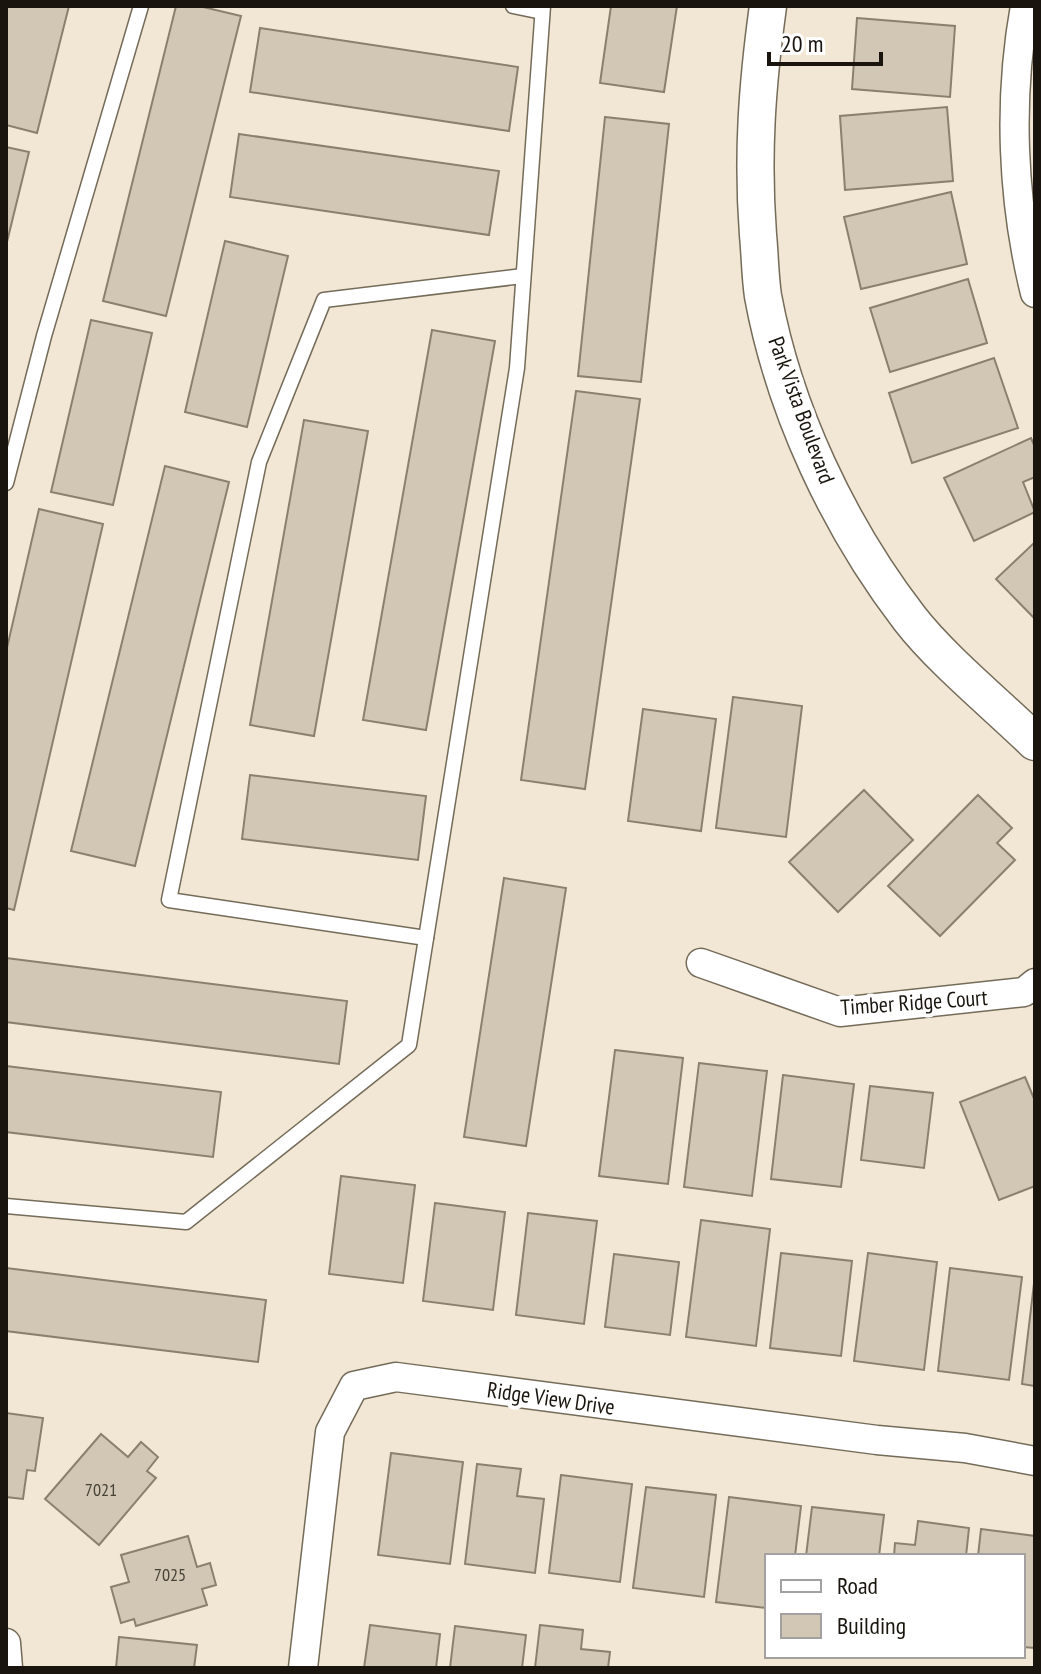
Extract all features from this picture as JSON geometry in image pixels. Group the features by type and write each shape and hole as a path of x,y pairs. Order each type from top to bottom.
{"street":[{"name":"Park Vista Boulevard","path":"768,6 755,101 753,167 763,295 787,384 824,478 865,555 911,621 1035,742"},
{"path":"1025,6 1017,49 1015,167 1026,257 1035,293"},
{"name":"Timber Ridge Court","path":"701,963 840,1012 1024,992 1035,983"},
{"name":"Ridge View Drive","path":"303,1668 330,1432 354,1386 396,1377 877,1440 965,1448 1035,1461"},
{"path":"6,1643 8,1668"}],"lane":[{"path":"6,483 44,336 141,6"},
{"path":"6,1206 186,1222 409,1045 517,368 542,9 513,6"},
{"path":"426,938 169,900 259,462 324,300 523,276"}],"building":[{"path":"6,6 69,6 37,133 6,125"},
{"path":"176,6 199,6 241,16 166,316 103,301"},
{"path":"611,6 677,6 664,92 600,83"},
{"path":"857,18 955,26 950,97 852,89"},
{"path":"260,28 518,67 509,131 250,92"},
{"path":"947,107 953,181 845,190 840,116"},
{"path":"605,117 669,124 641,382 578,376"},
{"path":"239,134 499,171 489,235 230,197"},
{"path":"6,147 29,152 6,246"},
{"path":"951,192 967,264 861,289 844,217"},
{"path":"225,241 288,256 247,427 185,412"},
{"path":"968,279 987,343 890,372 870,308"},
{"path":"91,320 152,333 113,505 51,492"},
{"path":"432,330 495,341 426,730 363,720"},
{"path":"994,358 1018,428 912,463 889,393"},
{"path":"576,391 640,399 585,789 521,780"},
{"path":"304,420 368,431 314,736 250,725"},
{"path":"1031,438 1035,447 1035,477 1023,482 1035,512 974,541 944,478"},
{"path":"165,466 229,482 135,866 71,851"},
{"path":"39,509 103,524 14,910 6,908 6,652"},
{"path":"1035,542 1035,619 996,579"},
{"path":"733,697 802,706 786,837 716,828"},
{"path":"643,709 716,719 701,831 628,821"},
{"path":"250,775 426,796 418,860 242,839"},
{"path":"864,790 913,840 838,912 789,862"},
{"path":"978,795 1012,828 997,843 1015,860 940,936 888,886"},
{"path":"504,878 566,888 526,1146 464,1137"},
{"path":"6,958 347,1001 339,1064 6,1022"},
{"path":"615,1050 683,1058 668,1184 599,1176"},
{"path":"699,1063 767,1071 752,1196 684,1187"},
{"path":"6,1066 221,1092 213,1157 6,1132"},
{"path":"783,1075 854,1084 841,1187 771,1179"},
{"path":"1025,1077 1035,1101 1035,1186 999,1200 960,1102"},
{"path":"870,1086 933,1093 924,1168 861,1160"},
{"path":"341,1176 415,1185 403,1283 329,1274"},
{"path":"435,1203 505,1212 493,1310 423,1301"},
{"path":"528,1213 597,1221 584,1324 516,1315"},
{"path":"701,1220 770,1229 756,1346 686,1337"},
{"path":"781,1253 852,1261 841,1356 770,1348"},
{"path":"868,1253 937,1262 924,1370 854,1361"},
{"path":"614,1254 679,1262 670,1335 605,1327"},
{"path":"6,1268 266,1300 258,1362 6,1331"},
{"path":"950,1268 1022,1277 1009,1380 938,1371"},
{"path":"1035,1275 1035,1386 1022,1384"},
{"path":"6,1413 43,1418 35,1471 27,1470 23,1499 6,1497"},
{"path":"101,1434 128,1457 141,1442 158,1457 147,1471 156,1478 99,1545 45,1499"},
{"path":"391,1453 463,1462 450,1564 378,1555"},
{"path":"477,1464 521,1469 517,1496 544,1499 535,1573 465,1564"},
{"path":"561,1475 632,1484 620,1582 549,1573"},
{"path":"646,1487 716,1495 704,1597 633,1588"},
{"path":"729,1497 801,1506 795,1554 765,1554 765,1608 716,1602"},
{"path":"812,1507 884,1515 879,1554 806,1554"},
{"path":"918,1521 969,1528 966,1554 894,1554 895,1543 915,1545"},
{"path":"981,1529 1035,1536 1035,1648 1025,1647 1025,1554 978,1554"},
{"path":"188,1536 197,1567 210,1563 216,1585 202,1589 207,1605 136,1626 134,1619 121,1623 111,1587 129,1582 121,1555"},
{"path":"370,1625 440,1634 436,1668 364,1668"},
{"path":"540,1625 583,1630 581,1649 610,1652 608,1668 535,1668"},
{"path":"455,1626 526,1635 522,1668 450,1668"},
{"path":"119,1637 197,1645 194,1668 116,1668"}]}
